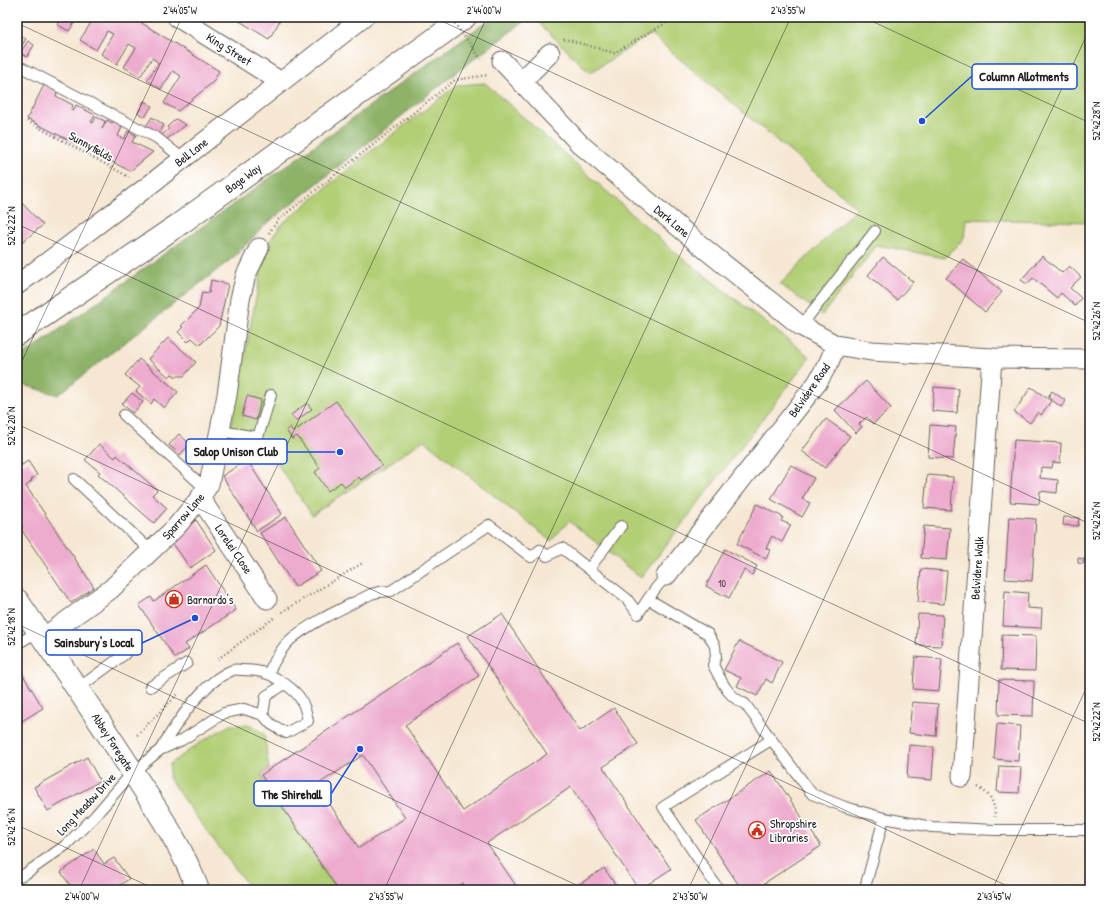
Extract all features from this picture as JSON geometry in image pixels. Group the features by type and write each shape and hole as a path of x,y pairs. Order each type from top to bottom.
{"main road":[{"name":"Bage Way","path":"17,334 181,223 464,17"},
{"name":"Abbey Foregate","path":"17,600 165,822 190,866 198,890"}],"street":[{"name":"King Street","path":"177,17 281,82"},
{"name":"Bell Lane","path":"17,285 147,187 364,17"},
{"path":"512,72 550,53"},
{"name":"Dark Lane","path":"512,72 580,144 704,249 801,326 836,345"},
{"name":"Sparrow Lane","path":"41,635 111,589 176,527 210,484 227,395 240,299 246,275 259,248"},
{"path":"836,345 871,351 992,358 1090,359"},
{"name":"Belvidere Road","path":"666,576 817,384 830,362 836,345"},
{"name":"Belvidere Walk","path":"962,777 992,358"},
{"name":"Lorelei Close","path":"203,494 268,599"}],"lane":[{"path":"17,65 157,138 183,159"},
{"path":"801,326 875,231"},
{"path":"220,431 258,437 271,395"},
{"path":"124,415 203,494"},
{"path":"74,479 151,551"},
{"path":"268,673 279,653 291,640 318,621 371,594 391,591 489,525 531,557 540,550 547,556 562,548 627,598 638,614 666,576"},
{"path":"589,569 621,526"},
{"path":"648,599 708,634 715,646 716,657 713,665 727,691 735,700 745,704 812,794 845,807 884,818 932,827 995,830 1090,830"},
{"path":"17,644 41,635"},
{"path":"77,689 125,654"},
{"path":"150,686 186,663"},
{"path":"234,670 256,670 268,673 285,684 301,698 306,712 308,721 286,733 271,724 263,715 244,709 224,713 182,740 160,750 177,721 198,698 214,681 234,670"},
{"path":"263,715 266,696 285,684"},
{"path":"719,890 663,807 772,740"},
{"name":"Long Meadow Drive","path":"17,878 66,845 94,817 132,773 160,750"},
{"path":"866,884 884,818"}],"path":[{"path":"450,17 481,59"},
{"path":"550,53 565,39 614,53 676,17"},
{"path":"259,248 278,220 455,80 512,72"},
{"name":"Sunnyfields","path":"27,121 147,187"},
{"path":"282,612 364,562"},
{"path":"218,660 275,617"},
{"path":"137,735 181,691"},
{"path":"962,777 987,792 995,809 995,830"}],"green space":[{"path":"493,17 530,17 449,78 264,226 235,256 58,395 17,383 17,360"},
{"path":"533,17 1090,17 1090,222 966,219 964,238 945,258 877,245 822,315 780,284 857,208 650,34 590,73"},
{"path":"485,83 677,254 810,357 641,578 569,521 551,541 424,440 312,515 272,456 226,452 266,246 282,224 361,159 457,85"},
{"path":"230,725 251,725 264,734 269,769 261,775 338,890 251,890 169,778 170,764 201,742"}],"building":[{"path":"62,17 78,17 69,31 58,25"},
{"path":"91,17 132,17 219,71 213,82 178,111 164,103 181,76 173,71 161,89 147,80 159,63 152,58 140,77 124,67 136,48 129,44 117,64 101,54 113,34 107,31 96,50 80,40 92,21 89,20"},
{"path":"233,17 282,17 269,39"},
{"path":"17,34 26,39 17,52"},
{"path":"28,41 34,45 27,57 20,53"},
{"path":"44,85 57,92 56,96 73,105 71,110 73,111 76,105 95,115 91,122 93,123 96,117 105,121 102,129 107,120 112,123 114,121 123,125 118,136 124,139 128,131 136,135 132,142 153,152 130,171 27,119"},
{"path":"144,101 152,106 145,117 138,113"},
{"path":"152,117 164,125 159,134 146,126"},
{"path":"176,119 186,125 167,139 161,136 169,129 167,127"},
{"path":"17,198 43,225 17,246"},
{"path":"1042,256 1062,273 1069,266 1081,277 1070,288 1081,298 1075,306 1061,293 1057,298 1033,278 1027,284 1021,280"},
{"path":"883,257 913,282 897,300 868,275"},
{"path":"963,259 1002,292 985,312 946,278"},
{"path":"211,280 228,284 219,326 200,345 192,338 188,342 178,332 183,327 181,326 199,308 202,292 209,293"},
{"path":"168,338 196,362 184,376 175,376 172,374 169,377 148,359"},
{"path":"139,359 178,392 164,408 154,399 151,404 136,391 140,387 125,375"},
{"path":"866,381 891,408 873,424 867,417 859,424 862,427 856,433 835,410"},
{"path":"934,387 959,389 957,413 932,411"},
{"path":"1031,387 1051,401 1041,415 1038,412 1030,423 1014,412"},
{"path":"1052,391 1066,401 1061,407 1048,397"},
{"path":"132,393 143,402 133,413 122,404"},
{"path":"247,396 261,400 256,420 242,416"},
{"path":"336,401 382,465 361,480 359,477 345,487 341,482 328,491 315,472 320,468 297,436 292,439 286,430 290,427 293,432"},
{"path":"307,403 312,409 296,421 291,415"},
{"path":"826,419 850,436 825,468 802,451"},
{"path":"930,425 956,427 953,459 928,457"},
{"path":"179,434 190,444 180,455 169,445"},
{"path":"1014,440 1061,443 1060,463 1053,462 1052,468 1041,467 1040,478 1058,480 1057,493 1040,491 1039,504 1010,502"},
{"path":"99,444 115,458 117,455 157,490 152,495 167,508 154,523 98,474 100,472 85,460"},
{"path":"17,458 22,465 28,461 37,475 26,486 94,587 71,603 21,529 23,528 17,520"},
{"path":"247,460 282,514 257,531 222,476"},
{"path":"791,465 814,478 802,499 810,503 802,517 771,499"},
{"path":"927,475 953,477 951,510 924,508"},
{"path":"757,504 783,517 781,521 791,525 782,542 772,536 766,548 770,550 766,559 737,544"},
{"path":"286,517 321,571 295,587 260,533"},
{"path":"1009,517 1036,519 1032,581 1005,579"},
{"path":"1064,517 1079,518 1078,526 1063,525"},
{"path":"196,520 216,550 190,568 170,539"},
{"path":"924,526 950,528 947,560 921,558"},
{"path":"725,549 757,566 752,575 744,570 729,598 706,586"},
{"path":"1078,558 1084,559 1083,564 1078,563"},
{"path":"206,565 236,610 185,644 189,649 175,658 139,605 151,597 154,601"},
{"path":"921,569 947,571 944,604 918,602"},
{"path":"1005,591 1028,593 1027,608 1042,609 1041,628 1003,626"},
{"path":"502,614 580,731 614,708 638,744 603,767 671,869 639,890 571,787 487,843 519,890 468,890 463,883 453,890 338,890 261,775 457,643 479,676 405,725 463,811 547,754 468,636","holes":["363,755 405,818 359,848 317,785"]},
{"path":"918,614 943,615 941,646 916,645"},
{"path":"1002,635 1036,636 1035,671 1001,670"},
{"path":"739,641 782,662 772,683 766,679 757,696 737,686 741,678 724,670"},
{"path":"915,657 942,659 939,691 913,689"},
{"path":"17,665 43,708 17,724"},
{"path":"999,680 1034,681 1033,716 998,715"},
{"path":"912,702 938,704 936,736 909,733"},
{"path":"997,724 1020,726 1018,761 994,759"},
{"path":"909,745 934,747 932,780 907,778"},
{"path":"87,757 100,781 48,811 34,787"},
{"path":"999,766 1021,767 1019,793 997,792"},
{"path":"771,771 821,846 754,890 742,890 696,820"},
{"path":"94,849 104,864 114,858 129,879 113,890 73,890 61,872"},
{"path":"604,868 619,890 571,890"}],"place":[{"name":"Column Allotments","path":"922,121"},
{"name":"Salop Unison Club","path":"340,452"},
{"name":"Barnardo's","path":"174,599"},
{"name":"Sainsbury's Local","path":"195,618"},
{"name":"The Shirehall","path":"360,749"},
{"name":"Shropshire Libraries","path":"757,830"}]}
